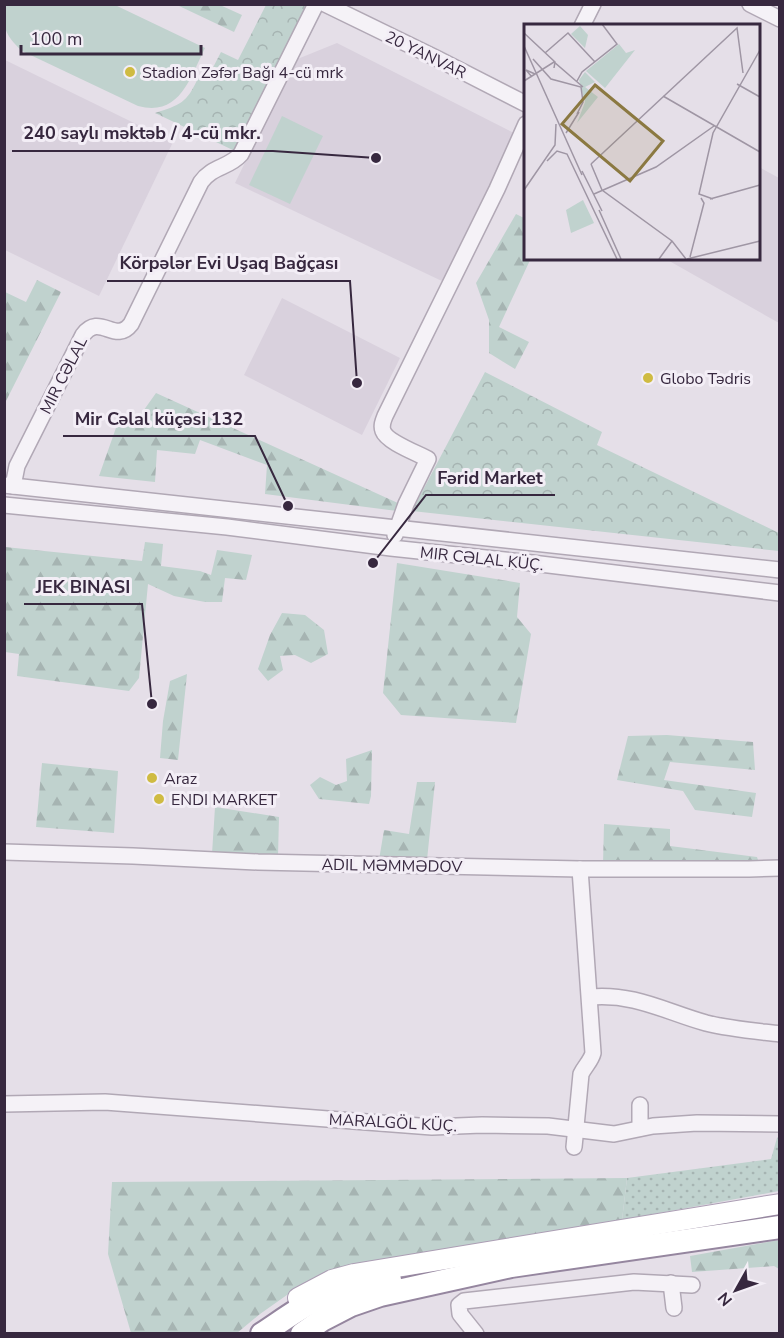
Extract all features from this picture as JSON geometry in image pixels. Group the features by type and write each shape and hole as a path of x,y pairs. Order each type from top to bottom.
{"highway":[{"path":"262,1334 312,1302 361,1285 780,1227"},
{"path":"302,1334 322,1320 351,1305 380,1295 511,1266"}],"main road":[{"path":"250,1334 294,1300 332,1280 354,1274 780,1204"}],"street":[{"name":"MIR CƏLAL","path":"9,485 83,334 91,327 99,325 116,332 128,327 201,182 212,171 231,163 241,154 316,4"},
{"name":"20 YANVAR","path":"325,4 524,103"},
{"path":"583,24 593,4"},
{"path":"750,4 780,19"},
{"path":"391,548 406,504 428,459 392,441 383,431 382,424 524,128"},
{"name":"MIR CƏLAL KÜÇ.","path":"9,485 777,570"},
{"name":"MIR CƏLAL KÜÇ.","path":"4,505 236,528 775,592"},
{"path":"775,592 777,570"},
{"name":"ADIL MƏMMƏDOV","path":"4,852 258,862 580,869 780,868"},
{"path":"574,1147 581,1074 593,1053 580,869"},
{"path":"590,997 637,1000 720,1027 780,1034"},
{"name":"MARALGÖL KÜÇ.","path":"4,1104 105,1102 432,1127 548,1126 614,1134 653,1125 780,1124"},
{"path":"640,1105 640,1128"},
{"path":"476,1334 460,1314 459,1305 464,1301 634,1282 692,1285"},
{"path":"671,1283 674,1308"}],"shaded area":[{"path":"337,43 516,134 444,282 235,183 295,60"},
{"path":"5,60 173,142 99,296 5,250"},
{"path":"760,168 779,178 779,323 668,260 760,260"},
{"path":"282,298 400,358 362,435 244,375"}],"green space":[{"name":"Stadion Zəfər Bağı 4-cü mrk","path":"6,4 115,5 205,48 188,82 174,100 164,106 152,108 138,106 22,51 12,41 6,30 4,19"},
{"path":"177,5 220,5 242,15 234,32"},
{"path":"266,5 310,5 237,152 155,113 182,102 198,78 206,81 221,52 238,60"},
{"path":"282,116 323,136 290,204 249,185"},
{"path":"516,214 524,218 524,260 530,260 499,327 529,342 515,369 489,353 489,320 476,283"},
{"path":"37,280 61,292 6,401 4,400 5,292 26,302"},
{"path":"485,372 602,432 597,445 779,533 779,551 412,511"},
{"path":"156,393 400,504 397,511 265,494 267,465 200,440 195,454 157,450 155,482 99,476 117,425 134,424"},
{"path":"145,542 163,544 161,566 200,571 211,575 217,550 252,555 246,580 225,578 222,602 205,602 174,596 148,584 139,678 129,691 17,676 19,654 5,652 5,547 142,561"},
{"path":"397,563 520,583 517,617 531,634 516,723 401,715 383,693"},
{"path":"282,613 305,615 324,630 328,654 311,663 295,655 280,656 283,670 268,681 258,669 270,635"},
{"path":"187,674 178,760 160,758 170,681"},
{"path":"667,735 753,742 755,770 670,762 664,780 756,793 752,817 695,810 683,791 617,780 628,736"},
{"path":"372,750 369,804 319,799 310,785 320,777 336,785 347,781 346,759"},
{"path":"42,763 118,771 114,833 36,827"},
{"path":"417,782 435,782 427,860 379,860 384,830 409,834"},
{"path":"215,807 279,817 278,856 212,854"},
{"path":"604,824 670,829 670,846 757,857 759,863 603,864"},
{"path":"779,1137 779,1191 622,1220 627,1178 771,1159"},
{"path":"627,1178 622,1220 294,1290 237,1333 131,1333 108,1254 112,1182"},
{"path":"779,1240 779,1269 774,1266 692,1272 690,1256"}],"place":[{"name":"Stadion Zəfər Bağı 4-cü mrk","path":"130,72"},
{"name":"240 saylı məktəb / 4-cü mkr.","path":"376,158"},
{"name":"Globo Tədris","path":"648,378"},
{"name":"Körpələr Evi Uşaq Bağçası","path":"357,383"},
{"name":"Mir Cəlal küçəsi 132","path":"288,506"},
{"name":"Fərid Market","path":"373,563"},
{"name":"JEK BINASI","path":"152,704"},
{"name":"Araz","path":"152,778"},
{"name":"ENDI MARKET","path":"159,799"}]}
